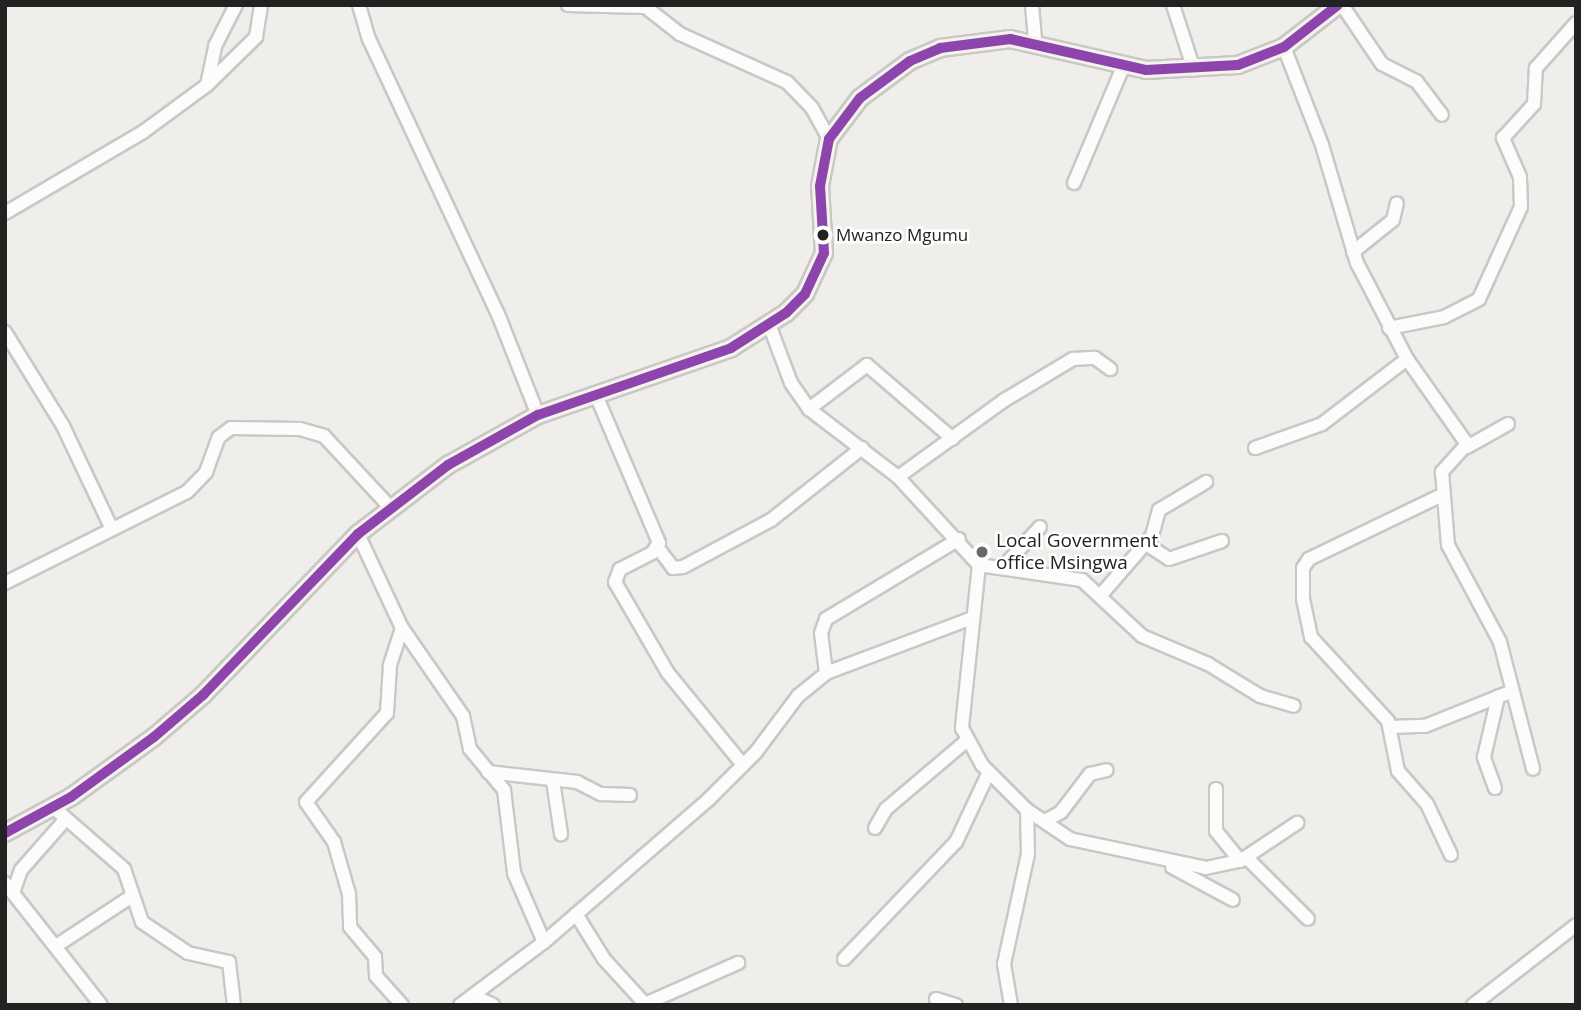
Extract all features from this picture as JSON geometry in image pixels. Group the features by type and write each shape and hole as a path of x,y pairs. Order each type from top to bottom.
{"street":[{"path":"207,85 215,46 236,5"},
{"path":"5,213 143,132 207,85 256,37 261,5"},
{"path":"359,5 369,40 498,314 538,415"},
{"path":"568,5 643,6 680,34 788,82 812,108 829,139"},
{"path":"1032,5 1035,43"},
{"path":"1173,5 1194,70"},
{"path":"5,833 52,807 123,760 203,695 358,534 448,465 538,415 731,348 770,327 804,294 824,253 820,186 829,139 860,98 910,61 980,40 1035,43 1123,67 1194,70 1238,65 1284,47 1340,5 1382,64 1418,82 1442,115"},
{"path":"1389,328 1444,317 1479,299 1521,207 1520,177 1503,138 1534,104 1536,68 1576,23"},
{"path":"1284,47 1322,145 1353,252 1389,328 1407,359 1467,447"},
{"path":"1074,183 1123,67"},
{"path":"1353,252 1393,220 1397,203"},
{"path":"770,327 790,383 809,409 898,477 959,539 979,565 972,618 965,742 989,772 1027,810 1070,839 1166,863 1206,868 1243,860 1297,822"},
{"path":"5,332 63,426 112,529"},
{"path":"898,477 1073,359 1095,358 1110,369"},
{"path":"1255,448 1322,424 1407,359"},
{"path":"809,409 867,365 953,439"},
{"path":"596,395 653,520 657,548 673,568 684,567 771,520 862,448"},
{"path":"1508,424 1467,447 1445,466 1442,495 1452,562 1489,615 1504,694 1533,769"},
{"path":"5,583 187,492 206,472 219,437 231,428 300,429 324,436 390,507"},
{"path":"1100,596 1146,544 1159,510 1206,482"},
{"path":"1442,495 1309,559 1303,568 1311,637 1390,727 1398,771 1427,804 1451,855"},
{"path":"1004,566 1040,527"},
{"path":"358,534 402,628 463,716 470,749 507,799 514,873 544,942"},
{"path":"826,673 821,633 825,619 959,539"},
{"path":"1146,544 1169,559 1222,541"},
{"path":"657,548 620,569 615,582 668,673 743,765"},
{"path":"979,565 1004,566 1082,580 1142,636 1208,664 1260,696 1294,706"},
{"path":"460,1005 544,942 743,765 798,696 826,673 972,618"},
{"path":"402,628 390,666 387,713 306,802 334,845 349,894 351,926 375,957 376,976 402,1005"},
{"path":"1390,727 1425,726 1504,694"},
{"path":"1494,788 1484,757 1504,694"},
{"path":"875,828 886,809 965,742"},
{"path":"1045,821 1060,812 1090,774 1107,770"},
{"path":"488,772 630,795"},
{"path":"844,960 956,842 989,772"},
{"path":"553,781 561,834"},
{"path":"1216,789 1216,831 1243,860 1308,919"},
{"path":"52,807 64,821 117,861 130,879 135,914 155,934 188,953 229,962 234,1005"},
{"path":"1012,1005 1004,964 1028,854 1027,810"},
{"path":"64,821 21,870 9,888 100,1005"},
{"path":"1166,863 1233,900"},
{"path":"56,946 131,897"},
{"path":"576,914 604,960 646,1004 738,962"},
{"path":"1473,1005 1576,925"},
{"path":"474,996 493,1005"},
{"path":"936,999 956,1005"}],"transit line":[{"path":"5,833 71,797 154,737 203,695 358,534 448,465 538,415 731,348 786,313 805,294 824,253 820,186 829,139 860,98 910,61 940,48 1010,39 1146,70 1238,65 1284,47 1338,5"}],"place":[{"name":"Mwanzo Mgumu","path":"823,235"},
{"name":"Local Government office Msingwa","path":"982,552"}]}
